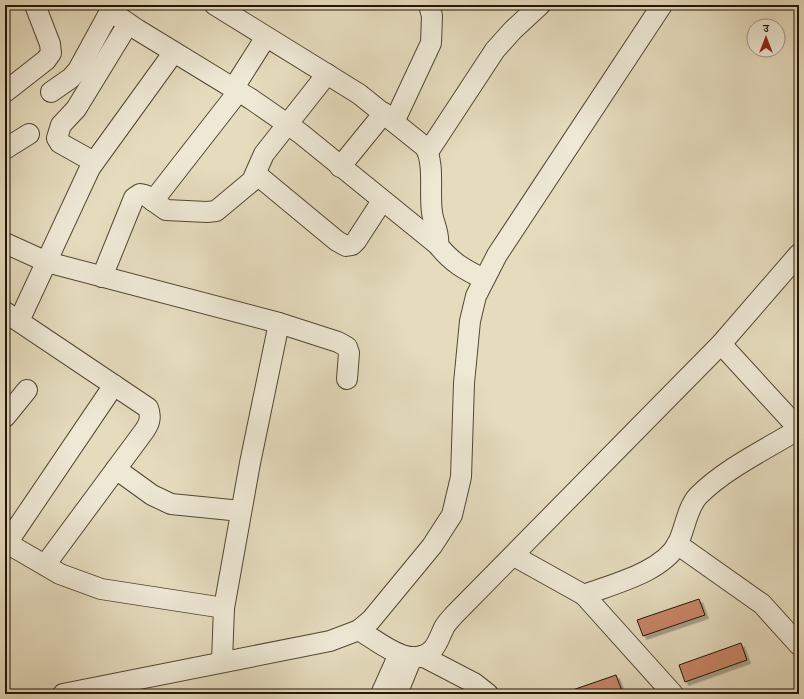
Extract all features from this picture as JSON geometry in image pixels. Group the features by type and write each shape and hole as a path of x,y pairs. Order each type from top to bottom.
{"street":[{"path":"5,92 46,60 51,53 50,44 35,5"},
{"path":"215,5 359,94 425,147 428,152 431,210 437,231 438,245"},
{"path":"340,167 389,117 431,43 432,16 428,5"},
{"path":"428,152 495,50 513,30 540,5"},
{"path":"64,694 222,661 330,641 359,630 371,620 432,546 452,515 461,476 465,375 470,321 476,296 484,279 497,255 662,5"},
{"path":"51,92 71,78 78,70 110,13 113,13 300,133 438,245 453,262 463,270 484,279"},
{"path":"94,162 60,143 57,138 58,131 61,125 76,109 128,24"},
{"path":"153,201 236,91 266,37"},
{"path":"44,565 148,426 151,415 148,408 12,316 47,262 94,162 174,52"},
{"path":"102,276 134,198 140,194 145,195 166,210 216,211 252,181 264,154 327,74"},
{"path":"5,149 29,134"},
{"path":"256,174 337,241 346,246 352,245 356,241 382,201"},
{"path":"5,243 47,262 279,323 344,344 349,353 347,379"},
{"path":"381,694 411,656 432,650 444,628 454,615 722,344 799,254"},
{"path":"222,661 224,608 241,511 279,323"},
{"path":"584,595 637,575 660,563 677,544 696,498 714,481 799,429 722,344"},
{"path":"114,385 6,542 60,574 101,589 224,608"},
{"path":"5,418 27,390"},
{"path":"116,469 152,495 171,504 241,511"},
{"path":"677,544 762,604 799,645"},
{"path":"514,556 584,595 673,694"},
{"path":"359,630 411,656 474,682 488,694"},
{"path":"397,694 411,656"}],"building":[{"path":"699,599 705,615 643,636 637,620"},
{"path":"741,643 747,660 685,682 679,665"},
{"path":"616,675 622,691 612,694 561,694"}]}
